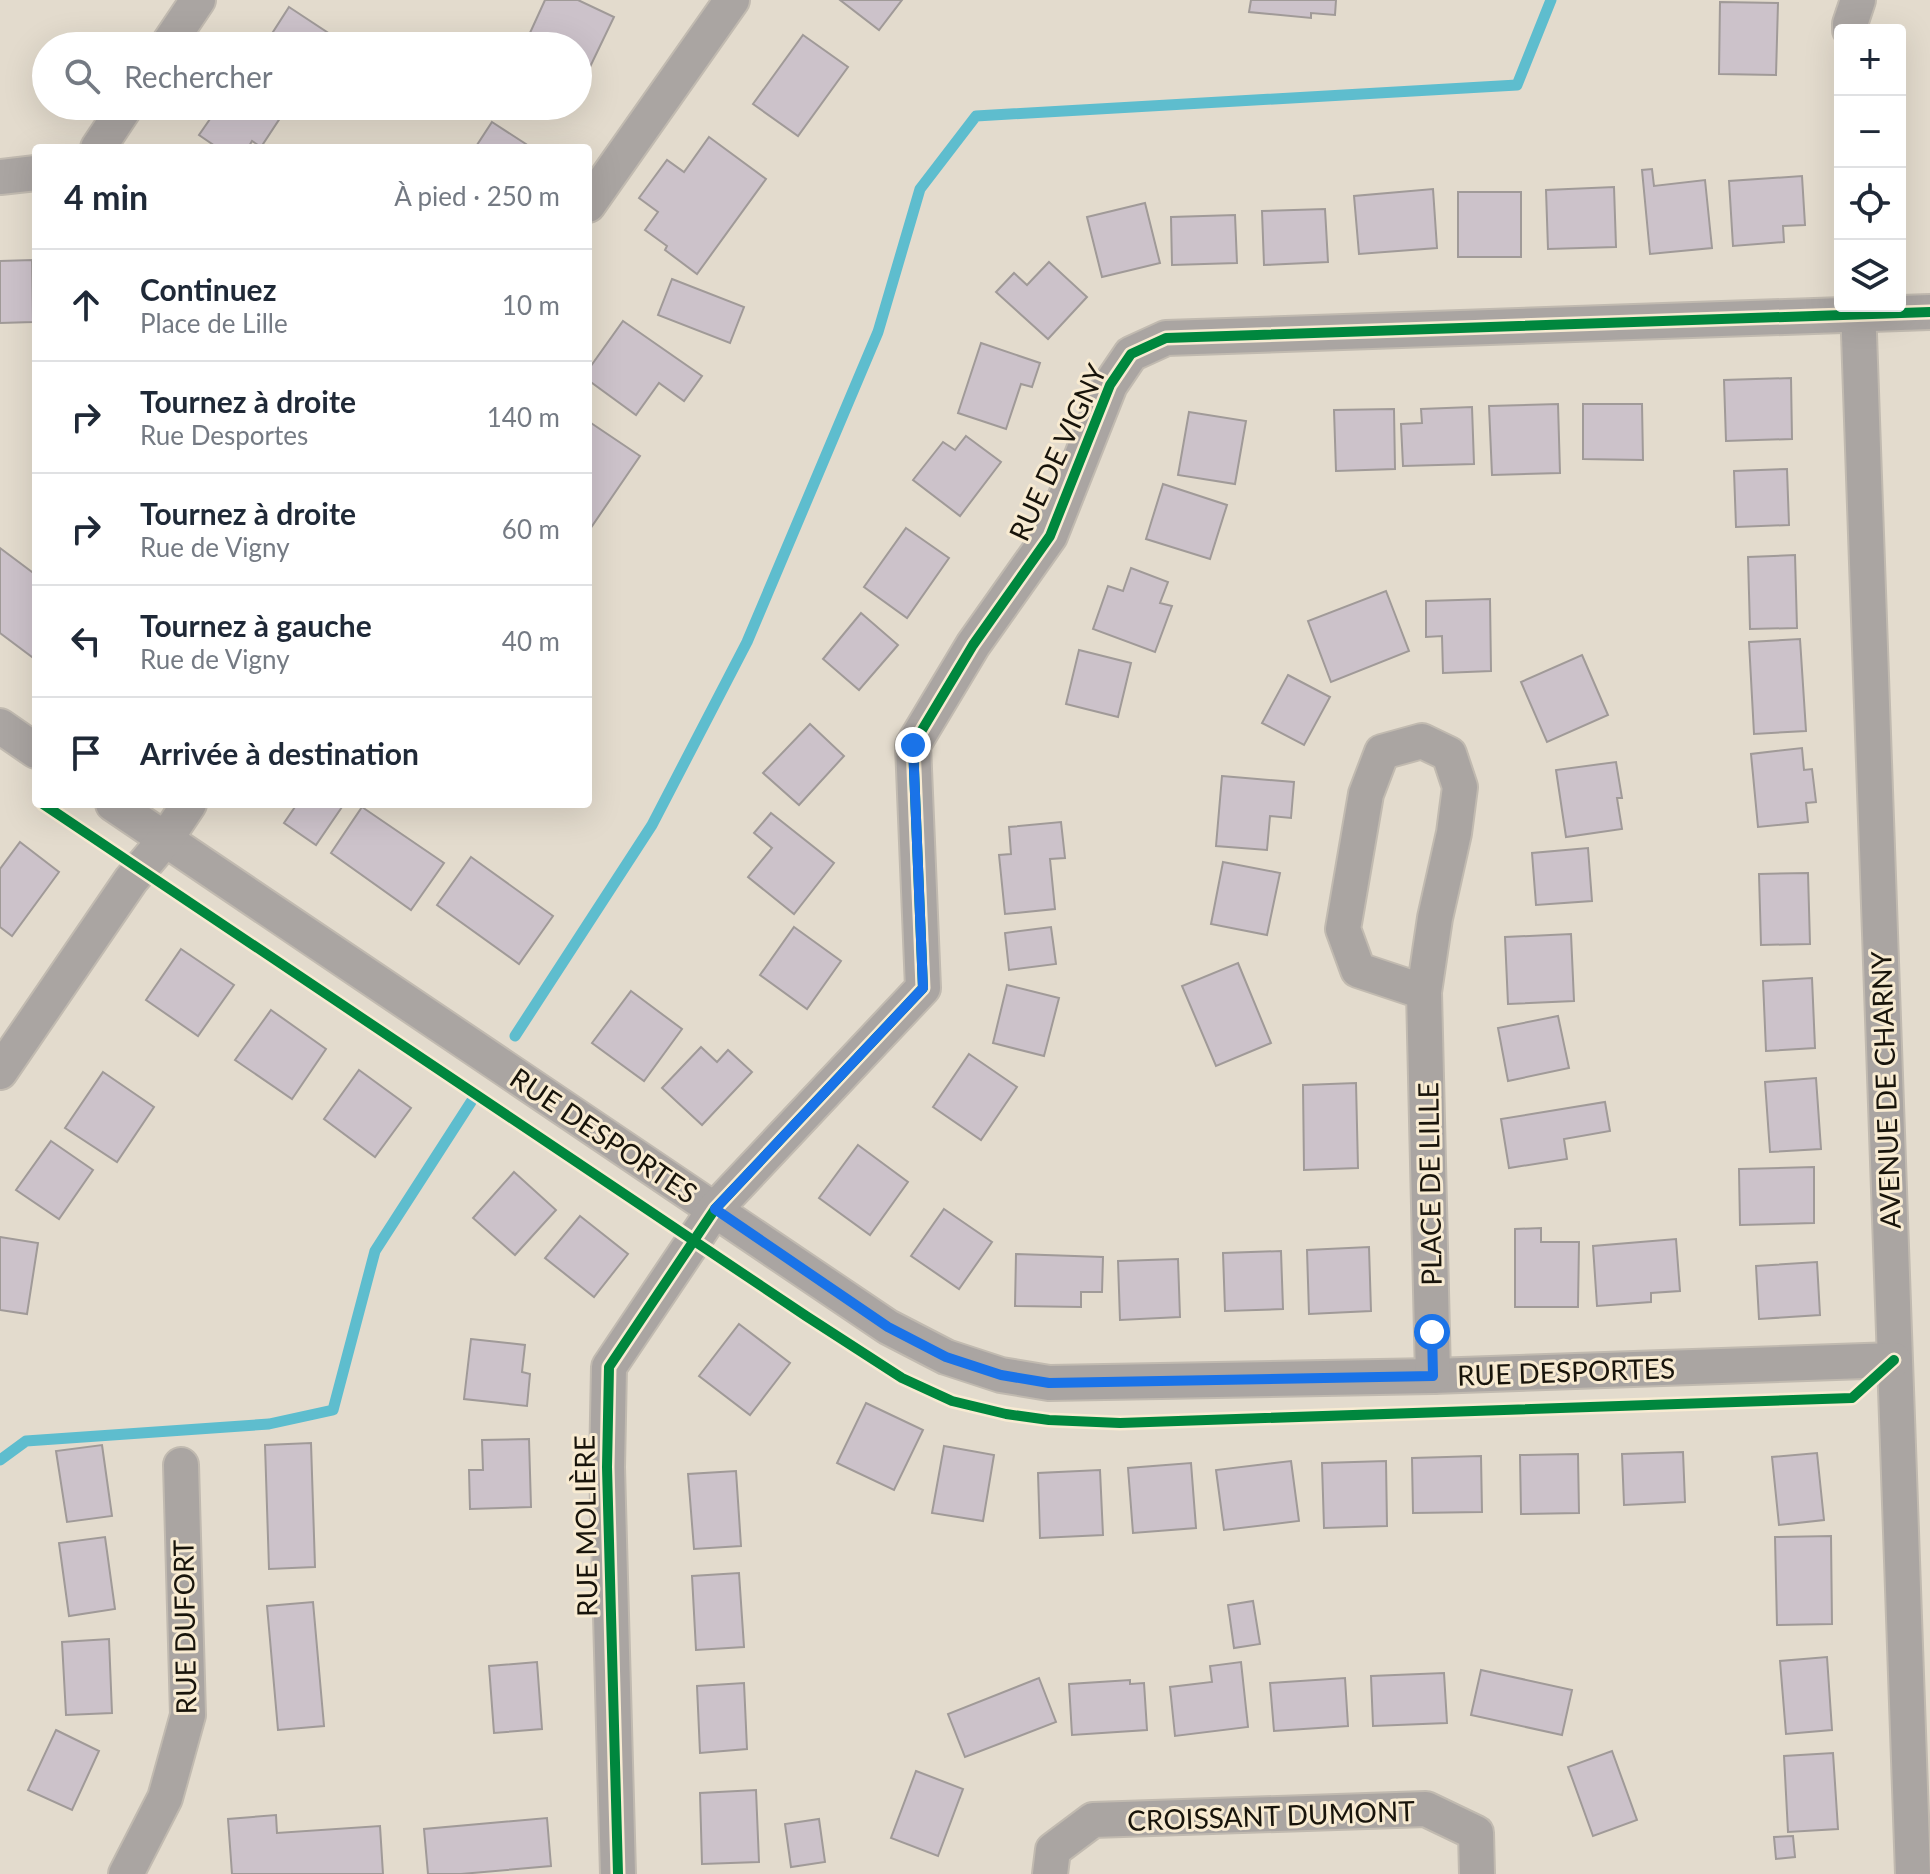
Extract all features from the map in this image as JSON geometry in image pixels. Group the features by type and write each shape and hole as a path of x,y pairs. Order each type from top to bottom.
{"street":[{"path":"176,32 198,0"},
{"path":"592,199 732,0"},
{"path":"1850,24 1858,0"},
{"path":"101,144 117,120"},
{"path":"0,177 32,173"},
{"name":"RUE DE VIGNY","path":"715,1209 923,988 913,745 973,645 1050,536 1110,385 1131,354 1166,338 1834,311"},
{"name":"RUE DE VIGNY","path":"1906,311 1930,312"},
{"name":"AVENUE DE CHARNY","path":"1858,312 1913,1874"},
{"path":"0,726 32,748"},
{"name":"PLACE DE LILLE","path":"1424,992 1358,970 1343,929 1366,794 1382,752 1422,741 1449,754 1460,787 1424,992 1433,1376"},
{"name":"RUE DESPORTES","path":"119,808 888,1327 946,1357 1001,1375 1049,1383 1433,1376 1894,1360"},
{"path":"0,1072 131,880 165,840 186,808"},
{"name":"RUE MOLIÈRE","path":"618,1874 607,1467 609,1367 715,1209"},
{"name":"RUE DUFORT","path":"126,1874 165,1798 188,1715 181,1465"},
{"name":"CROISSANT DUMONT","path":"1050,1874 1053,1850 1093,1820 1426,1809 1476,1833 1477,1874"}],"building":[{"path":"545,0 578,0 614,17 592,63 592,32 530,32"},
{"path":"840,0 902,0 879,30"},
{"path":"1251,0 1336,0 1335,15 1311,13 1311,18 1249,12"},
{"path":"1720,2 1778,3 1776,75 1719,74"},
{"path":"289,7 327,32 273,32"},
{"path":"803,35 848,67 798,136 753,104"},
{"path":"209,120 279,120 263,144 252,141 250,144 212,144 199,135"},
{"path":"492,122 526,144 478,144"},
{"path":"709,137 766,179 697,274 645,230 658,212 639,198 667,160 684,172"},
{"path":"1652,169 1654,186 1705,180 1712,248 1650,254 1642,170"},
{"path":"1802,176 1805,225 1783,226 1784,242 1733,246 1729,181"},
{"path":"1614,187 1616,247 1548,249 1546,190"},
{"path":"1433,189 1437,248 1359,254 1354,196"},
{"path":"1458,192 1521,192 1521,257 1458,257"},
{"path":"1145,203 1160,263 1102,277 1087,217"},
{"path":"1325,209 1328,262 1264,265 1262,211"},
{"path":"1235,215 1237,263 1172,265 1171,217"},
{"path":"32,260 32,322 0,323 0,261"},
{"path":"1049,262 1087,297 1048,339 996,292 1014,273 1027,285"},
{"path":"672,279 744,307 730,343 658,315"},
{"path":"623,321 702,376 684,401 659,383 636,415 592,383 592,364"},
{"path":"981,343 1040,363 1032,387 1021,384 1006,429 958,413"},
{"path":"1791,378 1792,439 1726,441 1724,380"},
{"path":"1558,404 1560,473 1492,475 1489,406"},
{"path":"1583,404 1642,404 1643,460 1583,459"},
{"path":"1472,407 1474,464 1403,466 1401,424 1422,423 1421,409"},
{"path":"1394,409 1395,469 1336,471 1334,410"},
{"path":"1189,412 1246,421 1235,484 1178,475"},
{"path":"592,424 640,456 592,526"},
{"path":"966,436 1001,462 960,516 913,480 943,442 955,450"},
{"path":"1787,469 1789,525 1736,527 1734,471"},
{"path":"1163,484 1227,505 1210,559 1146,539"},
{"path":"906,528 949,558 907,618 864,587"},
{"path":"0,548 32,572 32,657 0,633"},
{"path":"1795,555 1797,628 1750,629 1748,557"},
{"path":"1131,568 1168,582 1160,603 1172,606 1155,652 1093,629 1108,586 1123,591"},
{"path":"1386,591 1409,651 1331,682 1308,621"},
{"path":"1490,599 1491,671 1443,673 1442,636 1426,637 1426,601"},
{"path":"861,613 898,645 859,690 823,659"},
{"path":"1800,639 1806,731 1754,734 1749,642"},
{"path":"1079,650 1131,663 1118,717 1066,704"},
{"path":"1582,655 1608,715 1547,742 1521,682"},
{"path":"1288,675 1330,697 1304,745 1262,723"},
{"path":"810,724 844,756 799,805 763,773"},
{"path":"1802,748 1804,770 1812,769 1816,802 1806,803 1808,822 1758,827 1751,754"},
{"path":"1616,762 1622,798 1617,798 1622,829 1566,837 1556,770"},
{"path":"1222,776 1294,782 1291,818 1270,816 1267,850 1216,846"},
{"path":"294,808 341,808 316,845 284,823"},
{"path":"363,808 444,863 411,910 331,853"},
{"path":"771,813 834,863 794,914 748,877 772,848 754,833"},
{"path":"1061,822 1065,858 1050,859 1055,909 1005,914 999,855 1011,854 1009,827"},
{"path":"20,842 59,872 12,936 0,927 0,869"},
{"path":"1588,848 1592,901 1536,905 1532,853"},
{"path":"471,857 553,916 519,964 437,905"},
{"path":"1223,862 1280,873 1267,935 1211,924"},
{"path":"1808,873 1810,944 1761,945 1759,874"},
{"path":"794,927 841,961 807,1009 760,975"},
{"path":"1051,927 1056,964 1009,970 1005,933"},
{"path":"1571,934 1574,1001 1508,1004 1505,937"},
{"path":"181,949 234,985 198,1036 146,1000"},
{"path":"1238,963 1271,1043 1216,1066 1182,986"},
{"path":"1812,978 1815,1048 1766,1051 1763,981"},
{"path":"1007,985 1059,998 1044,1056 993,1043"},
{"path":"631,991 682,1029 644,1081 592,1043"},
{"path":"271,1010 326,1049 292,1099 235,1060"},
{"path":"1558,1016 1569,1068 1508,1081 1498,1028"},
{"path":"701,1047 717,1062 728,1050 752,1072 702,1125 662,1088"},
{"path":"969,1054 1017,1087 981,1140 933,1107"},
{"path":"359,1070 411,1108 375,1157 324,1119"},
{"path":"103,1072 154,1107 117,1162 65,1128"},
{"path":"1816,1078 1821,1149 1770,1152 1765,1082"},
{"path":"1356,1083 1358,1168 1304,1170 1303,1085"},
{"path":"1605,1102 1610,1131 1564,1139 1567,1159 1509,1168 1501,1119"},
{"path":"51,1141 93,1170 59,1219 16,1190"},
{"path":"858,1145 908,1182 870,1235 819,1198"},
{"path":"1814,1167 1814,1223 1740,1225 1739,1169"},
{"path":"514,1172 556,1210 515,1255 473,1218"},
{"path":"944,1209 992,1242 959,1289 911,1256"},
{"path":"580,1216 628,1254 594,1297 545,1258"},
{"path":"1541,1228 1541,1242 1579,1242 1578,1307 1515,1307 1515,1229"},
{"path":"0,1237 38,1243 27,1314 0,1310"},
{"path":"1676,1239 1680,1291 1651,1293 1651,1302 1597,1306 1593,1246"},
{"path":"1369,1247 1371,1311 1309,1314 1307,1250"},
{"path":"1281,1251 1283,1309 1225,1311 1223,1253"},
{"path":"1016,1254 1103,1257 1102,1292 1081,1292 1081,1307 1015,1306"},
{"path":"1178,1259 1180,1317 1120,1320 1118,1261"},
{"path":"1817,1262 1820,1315 1759,1319 1756,1266"},
{"path":"739,1324 790,1363 750,1415 699,1376"},
{"path":"471,1339 525,1345 522,1372 530,1374 527,1406 464,1399"},
{"path":"866,1403 923,1430 894,1490 837,1463"},
{"path":"529,1439 531,1507 470,1509 469,1470 483,1470 482,1440"},
{"path":"311,1443 315,1567 269,1569 265,1445"},
{"path":"102,1445 112,1516 67,1522 56,1451"},
{"path":"944,1446 994,1455 983,1521 932,1513"},
{"path":"1683,1452 1685,1502 1624,1505 1622,1454"},
{"path":"1817,1453 1824,1520 1779,1525 1772,1457"},
{"path":"1578,1454 1579,1513 1521,1514 1520,1455"},
{"path":"1481,1456 1482,1512 1413,1513 1412,1458"},
{"path":"1291,1461 1299,1521 1224,1530 1216,1470"},
{"path":"1386,1461 1387,1526 1324,1528 1322,1463"},
{"path":"1191,1463 1196,1528 1133,1533 1128,1468"},
{"path":"1100,1470 1103,1535 1040,1538 1038,1473"},
{"path":"736,1471 741,1546 694,1549 688,1474"},
{"path":"1831,1536 1832,1624 1777,1625 1775,1537"},
{"path":"105,1537 115,1609 69,1616 59,1543"},
{"path":"739,1573 744,1647 696,1650 692,1576"},
{"path":"1253,1601 1260,1644 1234,1648 1228,1605"},
{"path":"313,1602 324,1726 278,1730 267,1606"},
{"path":"109,1639 112,1713 66,1715 62,1642"},
{"path":"1827,1657 1832,1730 1786,1734 1780,1661"},
{"path":"537,1662 542,1729 494,1733 489,1666"},
{"path":"1241,1662 1248,1727 1175,1736 1170,1687 1212,1682 1210,1666"},
{"path":"1481,1670 1572,1690 1562,1735 1471,1715"},
{"path":"1444,1673 1447,1723 1373,1726 1371,1676"},
{"path":"1039,1678 1056,1722 965,1757 948,1714"},
{"path":"1345,1678 1348,1726 1274,1731 1270,1683"},
{"path":"1130,1680 1130,1684 1144,1683 1147,1730 1072,1735 1069,1684"},
{"path":"744,1683 747,1749 700,1753 697,1686"},
{"path":"56,1730 99,1751 72,1810 28,1790"},
{"path":"1612,1751 1637,1820 1593,1836 1568,1767"},
{"path":"1833,1753 1838,1829 1788,1832 1784,1756"},
{"path":"916,1771 963,1789 938,1856 891,1838"},
{"path":"756,1790 759,1862 702,1864 700,1793"},
{"path":"276,1815 277,1833 380,1826 383,1874 232,1874 228,1819"},
{"path":"547,1818 551,1866 428,1874 424,1829"},
{"path":"819,1819 825,1862 791,1867 785,1824"},
{"path":"1793,1836 1795,1857 1776,1859 1774,1837"}],"waterway":[{"path":"515,1036 652,825 747,642 878,332 920,189 976,116 1517,85 1551,0"},
{"path":"0,1460 26,1441 269,1424 333,1410 375,1251 471,1102"}],"cycle path":[{"path":"618,1874 607,1467 609,1367 715,1209 923,988 913,745 973,645 1050,536 1110,385 1131,354 1166,338 1930,312"},
{"path":"49,808 806,1316 902,1378 952,1401 1049,1420 1120,1423 1852,1398 1894,1360"}],"route":[{"path":"913,745 923,988 715,1209 888,1327 946,1357 1001,1375 1049,1383 1433,1376 1432,1332"}]}
